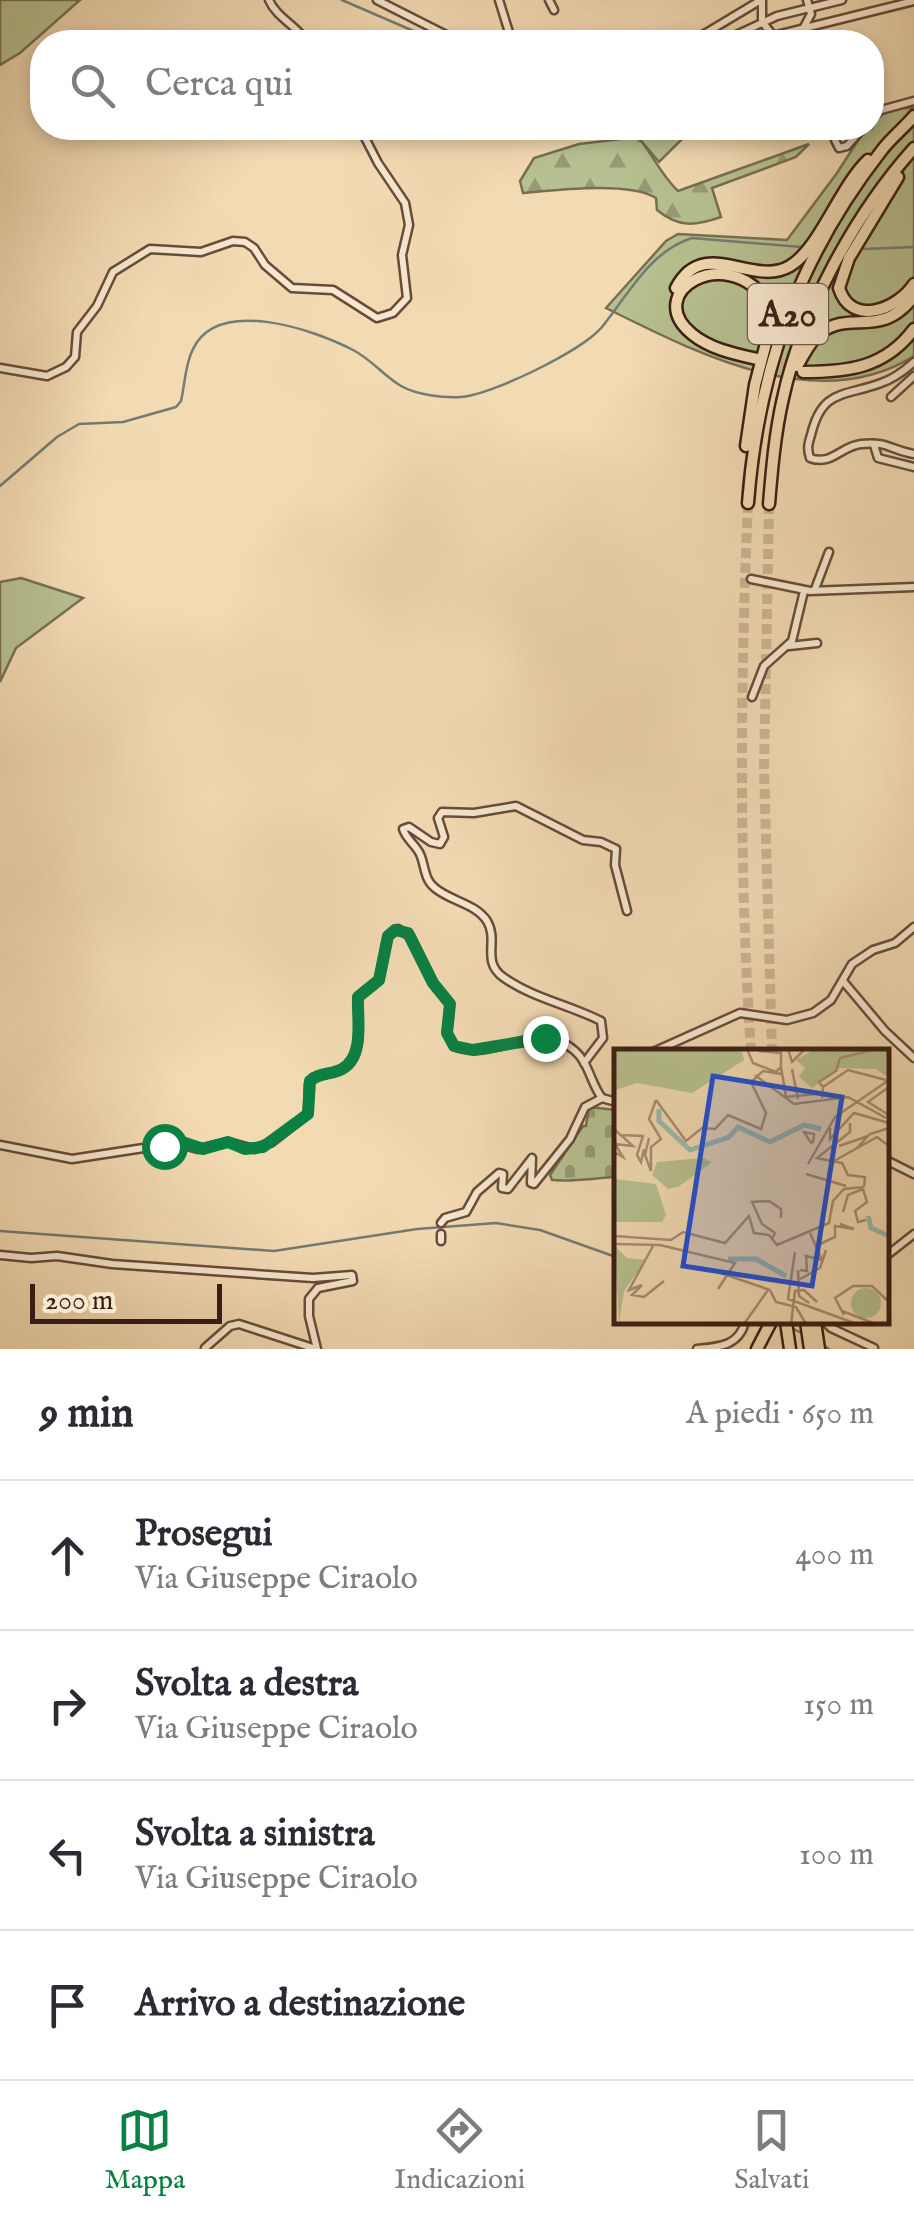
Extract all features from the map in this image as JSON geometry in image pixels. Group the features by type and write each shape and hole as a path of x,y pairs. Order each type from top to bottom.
{"highway":[{"name":"A20","path":"884,146 826,236 794,298 779,338 753,439 748,503 744,478 746,438 770,328 770,311 761,293 737,278 709,273 686,285 678,306 688,332 756,362 716,353 685,334 674,312 674,296 680,282 692,271 709,264 766,272 790,266 808,248 846,184 884,146 903,129 914,116"},
{"name":"A20","path":"769,504 784,394 800,343 838,258 873,201 914,151"},
{"path":"914,151 849,258 839,278 839,288 845,302 853,308 875,311 898,302 914,284"},
{"path":"784,394 811,343 820,334 830,328 892,318 914,296"},
{"path":"914,321 894,345 867,362 804,369 840,371 868,366 890,354 914,329"},
{"path":"757,1349 770,1324"},
{"path":"786,1324 790,1349"},
{"path":"806,1324 810,1349"},
{"path":"815,1324 819,1349"}],"street":[{"path":"269,0 298,30"},
{"path":"377,0 436,30"},
{"path":"499,0 509,30"},
{"path":"549,0 554,10"},
{"path":"711,30 761,0 762,22 769,30"},
{"path":"746,30 809,3 842,0"},
{"path":"796,30 914,1"},
{"path":"804,28 810,18 809,3"},
{"path":"884,109 914,101"},
{"path":"0,368 47,376 71,364 77,332 100,302 113,272 150,249 201,252 232,241 244,242 296,290 329,288 377,318 393,314 407,298 402,255 408,216 402,195 380,168 366,140"},
{"path":"835,140 838,148 852,140"},
{"path":"914,362 882,383 843,393 826,402 816,416 807,452 813,459 824,461 854,445 883,443 914,454"},
{"path":"890,398 914,376"},
{"path":"874,445 878,458 914,467"},
{"path":"815,588 829,552"},
{"path":"752,579 804,591 914,587"},
{"path":"752,697 764,666 794,636 804,591"},
{"path":"788,646 817,643"},
{"path":"584,1064 603,1038 601,1022 523,988 497,972 490,960 493,942 487,922 468,906 434,888 418,849 403,829 409,827 440,844 444,837 438,818 442,812 471,814 501,807 522,808 582,840 615,848 615,866 627,911"},
{"path":"660,1049 740,1013 787,1020 806,1016 832,1000 854,961 893,944 914,927"},
{"path":"0,1145 72,1159 176,1142 198,1149 228,1142 249,1149 268,1145 308,1114 309,1084 313,1078 340,1070 351,1060 359,1029 358,997 379,980 388,936 398,929 410,936 433,983 450,1004 447,1033 454,1046 467,1050 551,1039 571,1048 602,1098"},
{"path":"844,981 877,1022 913,1056"},
{"path":"441,1222 470,1209 477,1192 499,1173 503,1174 502,1188 508,1189 532,1158 534,1184 570,1140 585,1107 602,1098 614,1101"},
{"path":"889,1162 914,1174"},
{"path":"889,1254 914,1234"},
{"path":"0,1255 57,1256 112,1264 313,1278 352,1274 353,1281 318,1288 309,1299 317,1349"},
{"path":"204,1348 238,1324 317,1349"},
{"path":"696,1349 728,1344 741,1335 745,1324"},
{"path":"827,1324 874,1348"}],"green space":[{"path":"0,0 80,0 46,30 30,30 30,44 0,65"},
{"path":"914,108 914,356 877,373 837,380 797,379 717,359 606,308 666,241 678,234 787,240 858,140 884,140 884,112"},
{"path":"640,140 678,191 809,144 796,157 712,188 721,217 688,224 657,210 656,198 629,190 592,188 523,193 520,181 534,158 579,144"},
{"path":"641,140 681,140 659,162"},
{"path":"21,578 83,598 16,648 0,682 0,582"},
{"path":"589,1107 614,1110 614,1177 552,1180 550,1175 586,1126"}],"waterway":[{"path":"342,0 411,30"},
{"path":"0,486 57,437 79,424 123,422 176,407 181,401 193,349 205,333 223,324 268,322 315,334 360,354 407,389 461,397 514,380 576,348 602,327 652,263 677,244 692,238 801,247"},
{"path":"864,249 914,247"},
{"path":"0,1231 274,1251 417,1229 496,1223 540,1230 614,1256"},
{"path":"790,1327 805,1335"},
{"path":"821,1344 829,1349"}],"tunnel":[{"path":"766,361 805,367"},
{"path":"748,503 742,778 751,1049"},
{"path":"769,504 764,768 772,1049"}],"route":[{"path":"164,1146 182,1142 203,1149 228,1142 245,1149 259,1148 306,1117 311,1102 310,1081 344,1069 353,1057 359,1024 358,997 379,980 388,936 395,930 408,933 433,983 450,1004 447,1033 458,1049 545,1038"}]}
